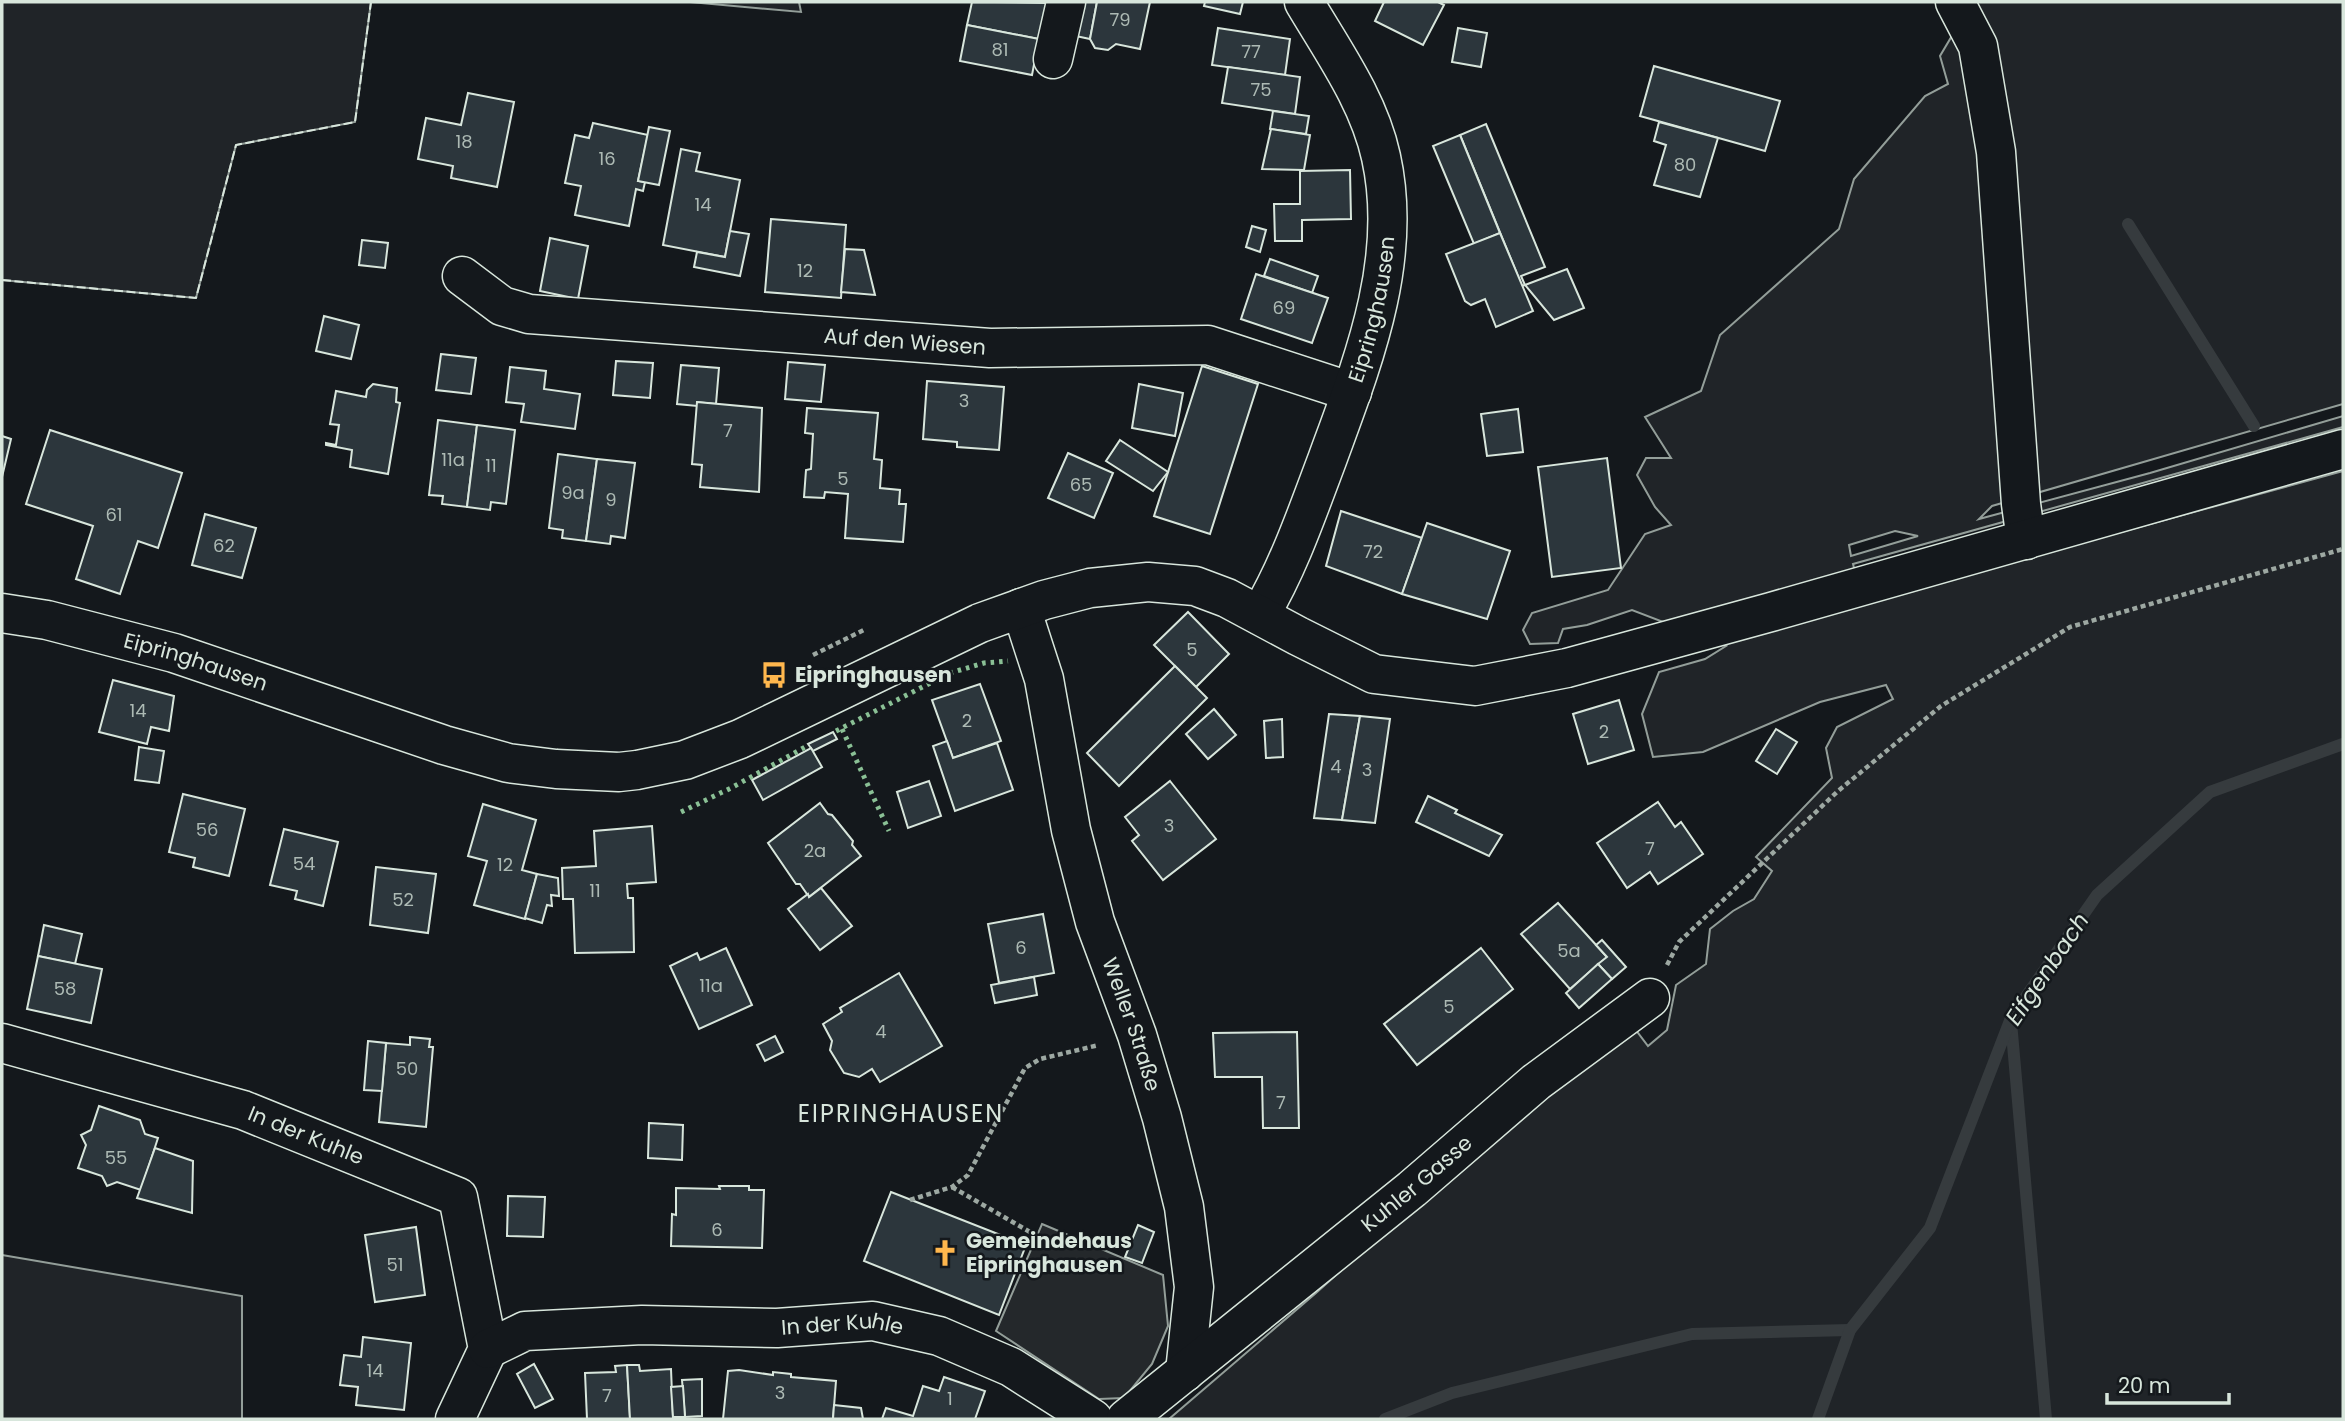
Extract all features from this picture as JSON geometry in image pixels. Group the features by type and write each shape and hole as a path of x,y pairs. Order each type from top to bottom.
{"street":[{"path":"1054,59 1066,2"},
{"name":"Eipringhausen","path":"1260,615 1296,544 1352,392 1381,288 1387,240 1388,197 1381,155 1366,112 1348,75 1304,2"},
{"path":"1955,2 1978,46 1996,152 2021,504 2026,540"},
{"name":"Auf den Wiesen","path":"462,276 502,306 529,314 990,348 1208,345 1352,392"},
{"name":"Eipringhausen","path":"2,613 74,626 174,653 444,745 508,763 556,769 637,771 685,760 740,739 980,623 1090,587 1148,582 1182,584 1209,590 1374,674 1475,686 1567,668 2343,449"},
{"name":"Weller Straße","path":"1021,608 1044,679 1070,830 1095,922 1137,1035 1162,1118 1184,1207 1194,1287 1185,1372"},
{"name":"Kuhler Gasse","path":"1185,1372 1412,1189 1536,1082 1650,998"},
{"name":"In der Kuhle","path":"2,1043 243,1110 458,1197 488,1349 525,1331 642,1325 777,1328 873,1321 939,1336 1011,1367 1093,1419"},
{"path":"455,1419 488,1349"},
{"path":"1126,1419 1185,1372"}],"path":[{"path":"1650,998 1679,942 1838,791 1941,706 2070,627 2343,549"},
{"path":"808,658 866,629"},
{"path":"910,1200 952,1187 968,1175 1025,1068 1040,1059 1137,1035"},
{"path":"952,1187 1037,1236"}],"shaded area":[{"path":"2,2 371,2 355,122 236,145 196,298 2,280"},
{"path":"690,2 799,2 801,12"},
{"path":"1972,2 2343,2 2343,404 1992,506 1979,519 2150,473 2343,416 2343,427 1853,564 1863,603 2343,471 2343,1419 1169,1419 1451,1172 1635,1029 1648,1046 1667,1030 1676,985 1706,964 1710,929 1754,899 1772,871 1756,857 1832,778 1826,748 1837,727 1893,699 1886,685 1820,702 1703,752 1653,757 1642,714 1659,672 1705,659 1726,646 1632,610 1587,625 1563,629 1558,643 1530,644 1523,630 1532,613 1608,590 1645,534 1671,525 1655,507 1637,475 1646,458 1671,458 1645,417 1701,391 1720,335 1839,229 1854,179 1925,96 1948,84 1940,56","holes":["1895,531 1918,536 1851,556 1849,545"]},
{"path":"1042,1224 1163,1275 1168,1326 1152,1364 1124,1398 1099,1399 996,1331"},
{"path":"2,1255 242,1296 242,1419 2,1419"}],"building":[{"path":"972,2 1047,3 1039,39 967,25"},
{"path":"1078,2 1097,2 1090,39 1071,35"},
{"path":"1097,2 1150,2 1140,49 1116,44 1108,50 1095,48 1090,39"},
{"path":"1205,2 1243,2 1240,14 1204,6"},
{"path":"1384,2 1438,2 1444,5 1423,45 1375,21"},
{"path":"967,25 1039,39 1032,75 960,61"},
{"path":"1218,28 1290,39 1285,75 1212,65"},
{"path":"1458,28 1487,33 1481,67 1452,62"},
{"path":"1654,66 1780,101 1765,151 1640,116"},
{"path":"1228,67 1300,77 1295,114 1222,103"},
{"path":"468,93 514,102 497,187 451,178 453,166 418,159 426,118 461,125"},
{"path":"1273,111 1309,116 1306,134 1270,129"},
{"path":"1659,122 1718,138 1700,197 1654,185 1666,145 1654,141"},
{"path":"593,123 648,135 638,181 645,182 643,191 636,189 629,226 575,215 581,186 565,183 575,135 589,138"},
{"path":"1486,124 1545,267 1521,276 1525,285 1522,286 1460,135"},
{"path":"649,127 670,131 659,185 638,181"},
{"path":"1271,129 1310,135 1304,170 1262,169"},
{"path":"1460,135 1500,233 1474,244 1433,146"},
{"path":"681,149 700,153 696,171 740,180 725,257 663,245"},
{"path":"1350,170 1351,219 1302,220 1302,241 1275,241 1274,204 1300,204 1300,171"},
{"path":"771,219 846,225 841,298 765,292"},
{"path":"1252,226 1266,230 1260,252 1246,247"},
{"path":"730,231 749,234 740,276 694,267 697,252 725,257"},
{"path":"1500,233 1533,311 1496,327 1485,299 1471,305 1465,301 1446,254"},
{"path":"550,238 588,246 578,299 540,291"},
{"path":"362,240 388,243 385,268 359,265"},
{"path":"845,249 864,250 875,295 841,292"},
{"path":"1270,259 1318,276 1312,293 1264,276"},
{"path":"1567,269 1584,308 1554,320 1525,285"},
{"path":"1256,274 1328,298 1312,343 1241,319"},
{"path":"324,316 359,325 351,359 316,351"},
{"path":"441,354 476,358 471,394 436,390"},
{"path":"616,361 653,363 650,398 613,395"},
{"path":"788,362 825,365 821,402 785,399"},
{"path":"681,365 719,368 716,404 677,404"},
{"path":"1202,366 1258,384 1210,534 1154,516"},
{"path":"510,367 546,371 544,389 580,394 575,429 521,422 524,404 506,402"},
{"path":"927,381 1004,387 999,450 957,447 957,442 923,439"},
{"path":"373,384 397,388 396,402 400,403 388,474 350,467 352,450 326,445 336,445 339,425 330,424 336,391 366,397 367,390"},
{"path":"1139,384 1183,393 1175,436 1132,428"},
{"path":"697,402 762,408 759,492 700,487 702,465 692,464"},
{"path":"807,408 878,413 874,459 882,460 880,488 900,490 899,504 906,504 903,542 845,538 848,494 825,492 824,498 804,497 806,470 811,469 813,434 805,433"},
{"path":"1518,409 1523,452 1487,456 1481,414"},
{"path":"438,420 477,425 467,507 442,504 443,496 429,495"},
{"path":"477,425 515,430 506,504 491,502 490,510 467,507"},
{"path":"50,430 182,473 158,548 138,541 120,594 76,579 93,526 26,504"},
{"path":"2,436 11,439 2,477"},
{"path":"1120,440 1168,472 1153,491 1106,461"},
{"path":"1068,453 1113,473 1094,518 1048,498"},
{"path":"558,454 597,459 586,541 562,538 563,530 549,528"},
{"path":"1607,458 1621,568 1552,577 1538,467"},
{"path":"597,459 635,463 625,538 611,536 610,544 586,541"},
{"path":"1341,511 1422,538 1402,594 1326,566"},
{"path":"205,514 256,528 242,578 192,565"},
{"path":"1427,523 1510,551 1487,619 1402,594"},
{"path":"1188,612 1229,654 1196,687 1154,645"},
{"path":"1175,666 1207,698 1119,786 1087,753"},
{"path":"113,680 174,696 169,731 151,727 147,744 99,732"},
{"path":"980,684 1001,741 953,758 932,700"},
{"path":"1619,700 1634,750 1588,764 1573,714"},
{"path":"1214,709 1236,735 1208,759 1186,734"},
{"path":"1329,714 1360,716 1342,820 1314,818"},
{"path":"1360,716 1390,719 1375,823 1342,820"},
{"path":"1282,719 1283,757 1266,758 1264,721"},
{"path":"1776,729 1797,742 1777,774 1756,761"},
{"path":"833,732 837,739 813,751 808,744"},
{"path":"947,741 953,758 997,743 1013,790 955,811 933,746"},
{"path":"139,747 164,751 159,783 135,780"},
{"path":"811,748 822,767 763,800 752,780"},
{"path":"929,781 941,816 908,828 897,792"},
{"path":"1170,781 1216,839 1163,880 1132,841 1139,835 1125,817"},
{"path":"183,794 245,809 229,876 193,867 195,858 169,852"},
{"path":"1428,796 1457,810 1455,813 1502,835 1489,856 1416,822"},
{"path":"1658,802 1675,827 1681,822 1703,854 1658,884 1650,872 1627,888 1597,843"},
{"path":"820,803 853,841 852,845 861,856 809,897 800,884 796,884 768,843"},
{"path":"483,804 536,820 522,870 537,874 525,919 474,905 487,861 468,856"},
{"path":"652,826 656,882 627,884 628,898 633,898 634,952 575,953 573,899 563,899 562,868 596,866 594,831"},
{"path":"284,829 338,842 323,906 295,899 297,891 270,885"},
{"path":"376,867 436,874 428,933 370,925"},
{"path":"537,874 558,878 559,896 551,895 552,906 547,905 542,923 525,918"},
{"path":"821,888 852,926 820,950 788,909"},
{"path":"1558,903 1607,957 1570,989 1521,934"},
{"path":"1043,914 1054,973 999,983 988,924"},
{"path":"44,925 82,934 75,964 38,956"},
{"path":"1602,940 1626,967 1612,979 1598,964 1607,957 1596,945"},
{"path":"726,948 752,1005 699,1029 670,966 697,953 700,960"},
{"path":"1481,948 1513,989 1417,1065 1384,1024"},
{"path":"38,956 102,969 91,1023 27,1009"},
{"path":"1598,964 1612,979 1579,1008 1566,993"},
{"path":"899,973 942,1046 880,1082 872,1069 859,1077 844,1073 830,1050 832,1041 823,1024 842,1012 840,1008"},
{"path":"1034,977 1037,995 995,1003 991,985"},
{"path":"1297,1032 1299,1128 1263,1128 1262,1077 1215,1077 1213,1033"},
{"path":"775,1036 783,1052 765,1061 757,1045"},
{"path":"410,1037 430,1039 429,1047 433,1047 426,1127 379,1122 386,1043 410,1045"},
{"path":"368,1041 386,1043 382,1091 364,1090"},
{"path":"99,1106 140,1120 145,1134 158,1138 141,1190 117,1182 107,1186 102,1176 78,1168 86,1145 81,1135 91,1130"},
{"path":"649,1123 683,1125 682,1160 648,1158"},
{"path":"155,1148 193,1161 192,1213 137,1198"},
{"path":"719,1186 749,1186 749,1190 764,1190 762,1248 671,1246 672,1214 676,1215 676,1188 720,1189"},
{"name":"Gemeindehaus Eipringhausen","path":"891,1192 1026,1245 999,1315 864,1261"},
{"path":"508,1196 545,1197 543,1237 507,1236"},
{"path":"1138,1225 1154,1232 1142,1263 1125,1257"},
{"path":"416,1227 425,1295 375,1302 365,1235"},
{"path":"363,1337 411,1343 404,1410 356,1405 358,1387 340,1385 344,1355 361,1357"},
{"path":"534,1364 553,1399 535,1408 517,1374"},
{"path":"627,1365 630,1419 587,1419 585,1373 616,1372 615,1366"},
{"path":"627,1365 639,1365 640,1371 671,1369 673,1419 630,1419"},
{"path":"728,1371 836,1381 833,1419 723,1419"},
{"path":"944,1377 985,1391 975,1419 882,1419 886,1408 913,1416 923,1386 939,1391"},
{"path":"702,1379 702,1416 685,1417 682,1380"},
{"path":"683,1386 685,1417 673,1417 671,1387"},
{"path":"834,1405 861,1408 863,1419 833,1419"}],"waterway":[{"path":"2128,224 2254,426"},
{"name":"Eifgenbach","path":"1818,1419 1850,1330 1930,1228 2011,1018 2097,895 2210,792 2343,744"},
{"path":"2011,1022 2046,1419"},
{"path":"1385,1419 1452,1393 1692,1334 1850,1330"}],"hedge":[{"path":"836,731 950,673 984,663 1008,661"},
{"path":"842,729 889,831"},
{"path":"681,812 807,746"}],"fence":[{"path":"2,280 196,298 236,145 355,122 371,2"}],"place":[{"name":"Eipringhausen","path":"774,675"},
{"name":"Gemeindehaus Eipringhausen","path":"945,1253"}],"district":[{"name":"EIPRINGHAUSEN","path":"901,1114"}]}
